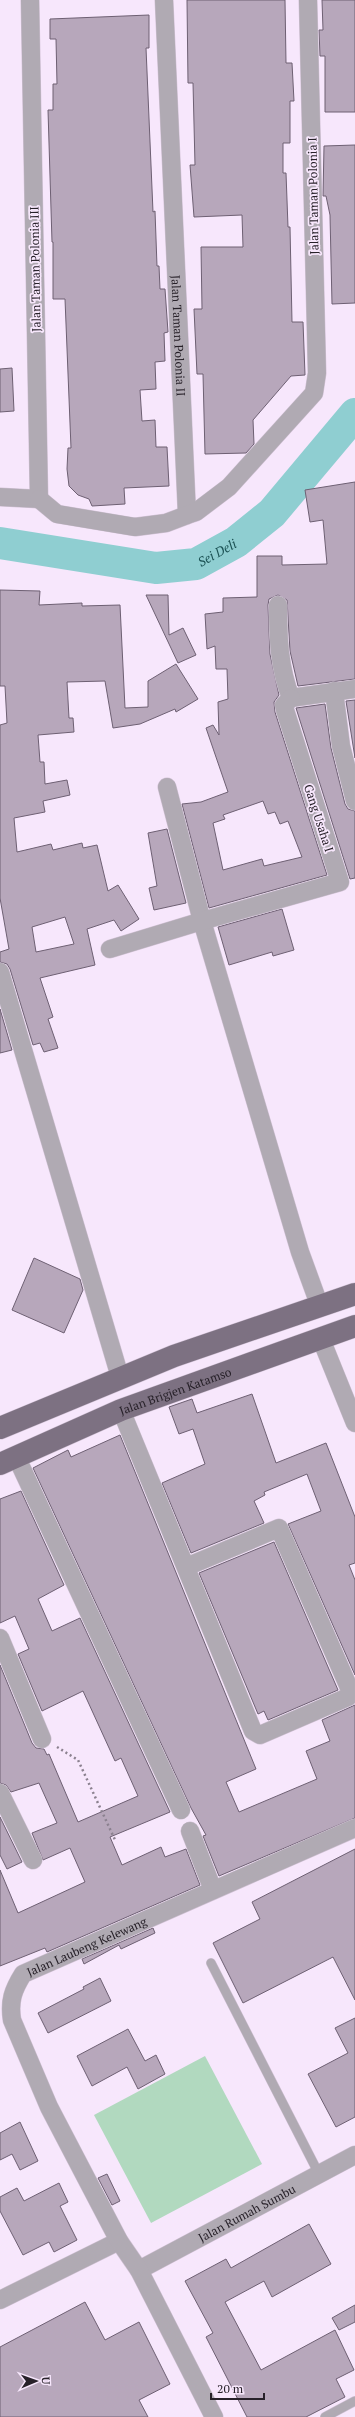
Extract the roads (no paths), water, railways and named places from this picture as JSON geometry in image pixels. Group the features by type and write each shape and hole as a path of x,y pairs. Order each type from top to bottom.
{"main road":[{"path":"0,1428 120,1377 174,1356 355,1294"},
{"name":"Jalan Brigjen Katamso","path":"8,1460 122,1410 355,1326"}],"street":[{"name":"Jalan Taman Polonia III","path":"30,0 39,499"},
{"name":"Jalan Taman Polonia II","path":"164,0 187,515"},
{"name":"Jalan Taman Polonia I","path":"187,515 196,512 229,486 314,393 317,373 308,0"},
{"path":"0,497 39,499 58,514 135,527 166,523 187,515"},
{"path":"278,605 281,661 285,683 291,698 334,691 355,690"},
{"path":"334,691 341,746 355,801"},
{"name":"Gang Usaha I","path":"202,921 340,882 285,710 284,705 291,698"},
{"path":"167,787 202,921 300,1252 320,1307"},
{"path":"110,949 202,921"},
{"path":"0,972 120,1377"},
{"path":"321,1339 355,1423"},
{"path":"122,1410 186,1567 256,1734 260,1735 348,1697 350,1690 279,1528 186,1567"},
{"path":"8,1460 181,1810"},
{"path":"0,1638 42,1739"},
{"path":"0,1794 33,1860"},
{"name":"Jalan Laubeng Kelewang","path":"214,2417 139,2270 119,2241 48,2107 12,2020 10,2006 13,1991 24,1974 355,1828"},
{"path":"190,1831 213,1890"},
{"name":"Jalan Rumah Sumbu","path":"139,2270 355,2155"},
{"path":"0,2300 119,2241"}],"lane":[{"path":"211,1963 319,2174"},
{"path":"326,2417 355,2401"}],"waterway":[{"name":"Sei Deli","path":"0,543 156,568 196,564 236,542 272,513 355,414"}]}
